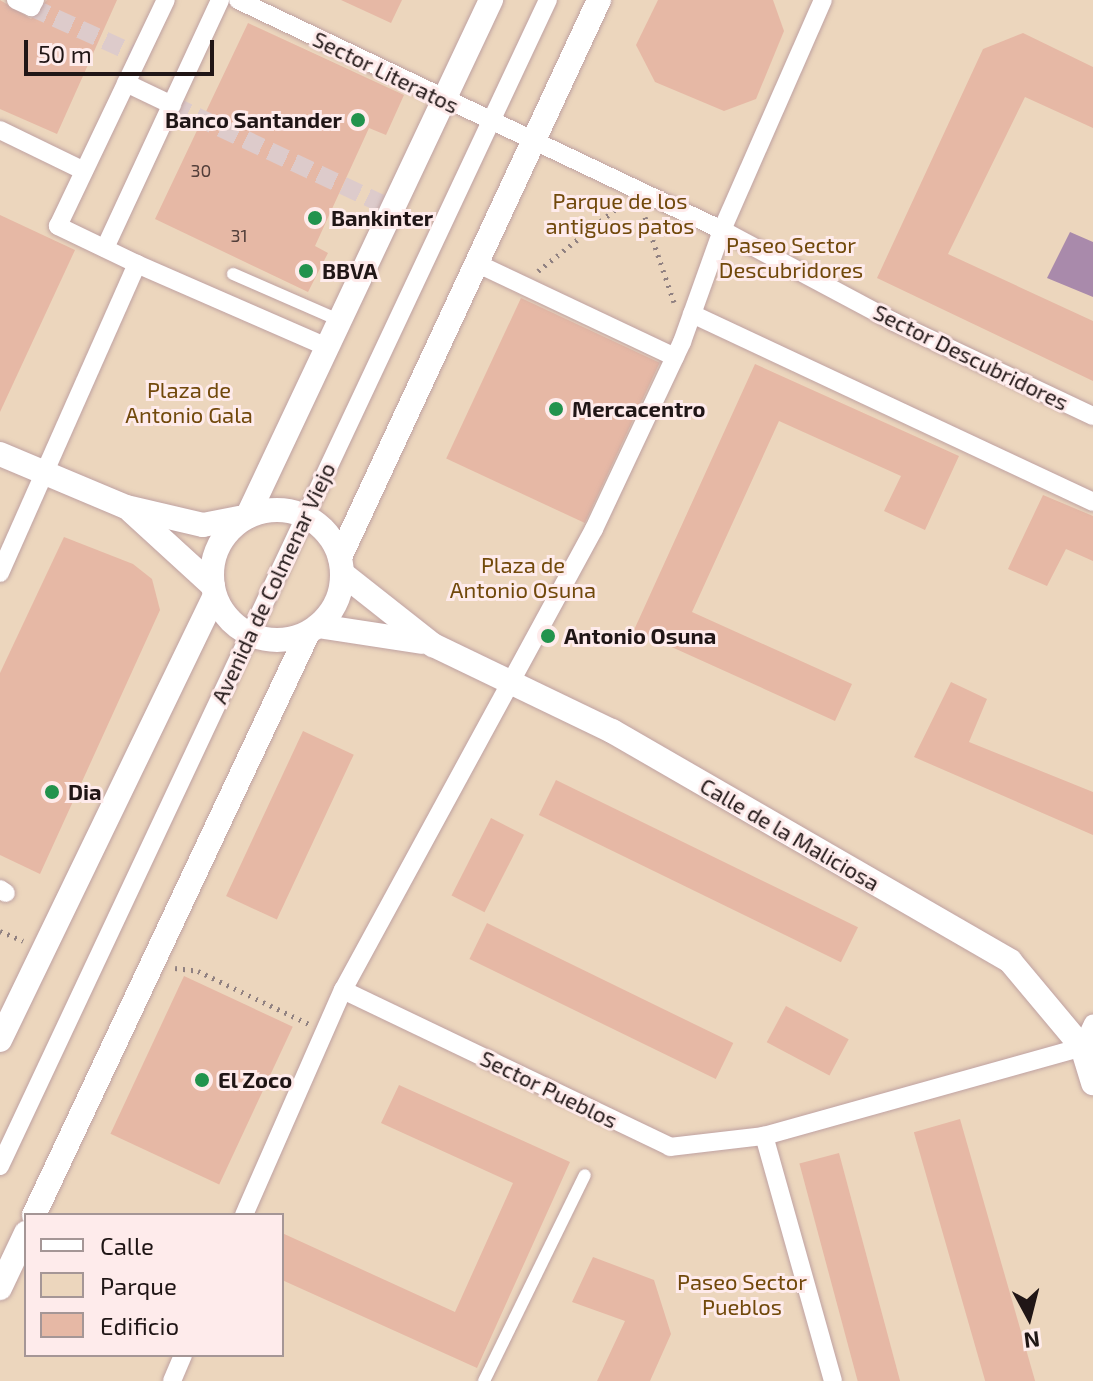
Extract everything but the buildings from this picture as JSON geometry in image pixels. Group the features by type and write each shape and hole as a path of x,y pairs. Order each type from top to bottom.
{"street":[{"path":"16,0 31,7 35,0"},
{"path":"166,0 58,226 327,347"},
{"path":"105,248 220,0"},
{"name":"Sector Literatos","path":"238,0 490,123"},
{"path":"0,1040 214,591 218,546 247,517 491,0"},
{"name":"Avenida de Colmenar Viejo","path":"0,1166 548,0"},
{"path":"35,1213 313,630 336,603 342,565 530,144 599,0"},
{"path":"245,1213 343,990 594,529 675,357 722,230 823,0"},
{"path":"126,83 172,105"},
{"name":"Sector Descubridores","path":"490,123 722,230 894,322 1093,416"},
{"path":"0,130 84,171"},
{"path":"476,263 675,357"},
{"path":"0,573 49,474 137,264"},
{"path":"692,314 1093,502"},
{"path":"0,454 126,507 203,525 286,510 306,516"},
{"path":"126,507 214,591 249,634"},
{"name":"Calle de la Maliciosa","path":"306,516 327,533 342,565 433,645 612,731 1010,961 1082,1047 1093,1083"},
{"name":"Calle de la Maliciosa","path":"249,634 269,640 313,630 433,645"},
{"name":"Sector Pueblos","path":"343,990 670,1147 764,1136 1082,1047"},
{"path":"1082,1047 1093,1023"},
{"path":"764,1136 833,1381"},
{"path":"0,1288 24,1237"},
{"path":"172,1381 182,1357"}],"lane":[{"path":"233,274 339,320"},
{"path":"484,1381 585,1175"}],"path":[{"path":"521,284 637,193 685,333"},
{"path":"152,965 198,971 324,1031"}],"green space":[{"path":"0,0 1093,0 1093,1381 0,1381"}],"shaded area":[{"path":"1070,232 1093,242 1093,297 1047,278"}],"tunnel":[{"path":"31,7 139,56"},
{"path":"172,105 391,208"}],"place":[{"name":"Banco Santander","path":"358,120"},
{"name":"Bankinter","path":"315,218"},
{"name":"BBVA","path":"306,271"},
{"name":"Mercacentro","path":"556,409"},
{"name":"Antonio Osuna","path":"548,636"},
{"name":"Dia","path":"52,792"},
{"name":"El Zoco","path":"202,1080"}],"park label":[{"name":"Parque de los antiguos patos","path":"620,212"},
{"name":"Paseo Sector Descubridores","path":"791,256"},
{"name":"Plaza de Antonio Gala","path":"189,402"},
{"name":"Plaza de Antonio Osuna","path":"523,576"},
{"name":"Paseo Sector Pueblos","path":"742,1294"}]}
